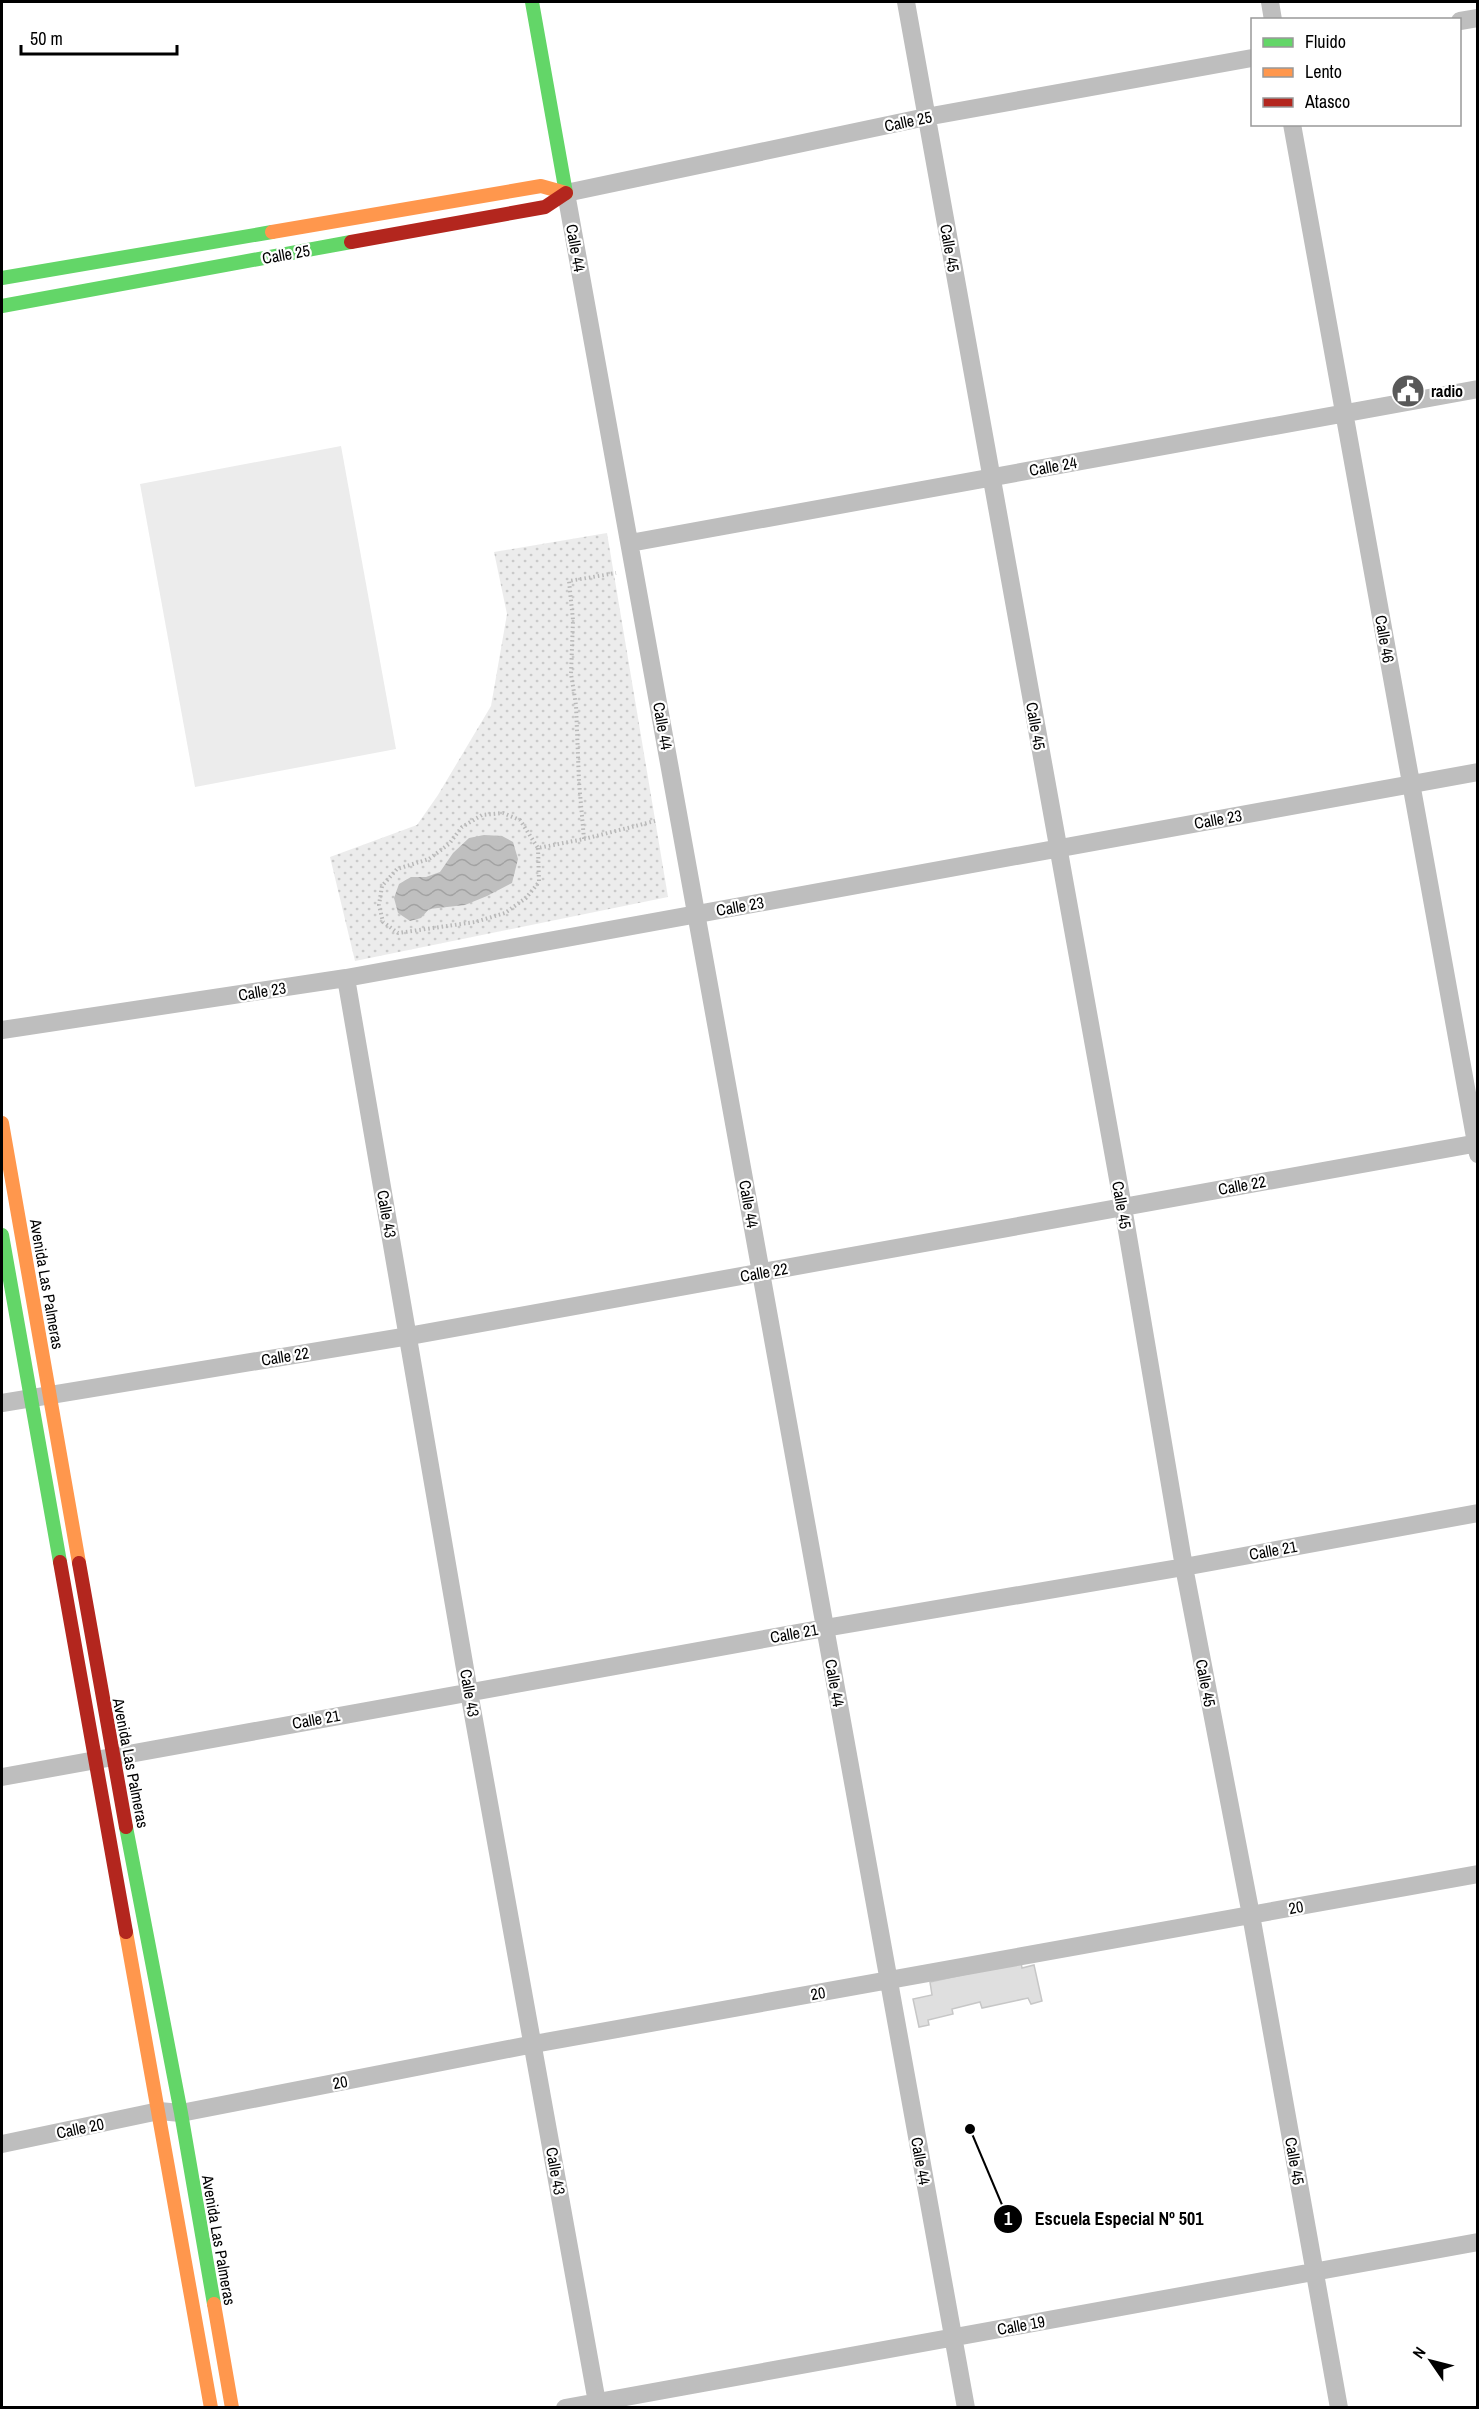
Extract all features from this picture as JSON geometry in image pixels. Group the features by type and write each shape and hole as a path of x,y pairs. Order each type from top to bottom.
{"main road":[{"name":"Calle 44","path":"532,2 566,193"},
{"name":"Calle 25","path":"2,278 541,186 566,193"},
{"name":"Calle 25","path":"2,306 545,207 566,193"},
{"name":"Avenida Las Palmeras","path":"2,1123 41,1396 104,1758 159,2111 211,2408"},
{"name":"Avenida Las Palmeras","path":"2,1236 41,1396"},
{"name":"Avenida Las Palmeras","path":"104,1758 182,2113 232,2408"}],"street":[{"name":"Calle 45","path":"906,2 1123,1207 1184,1567 1251,1915 1339,2408"},
{"path":"1270,2 1273,18"},
{"path":"1461,21 1478,18"},
{"name":"Calle 25","path":"566,193 926,117 1251,58"},
{"name":"Calle 46","path":"1292,126 1477,1146"},
{"name":"Calle 44","path":"566,193 966,2408"},
{"name":"Calle 24","path":"630,543 1478,389"},
{"name":"Calle 23","path":"2,1030 346,978 1478,772"},
{"name":"Calle 43","path":"346,978 469,1692 597,2405"},
{"name":"Calle 22","path":"2,1403 409,1336 1123,1207 1477,1146"},
{"name":"Calle 21","path":"2,1777 1478,1513"},
{"name":"20","path":"159,2111 182,2113 534,2044 1478,1875"},
{"name":"Calle 20","path":"2,2144 159,2111"},
{"name":"Calle 19","path":"565,2408 597,2405 953,2337 1478,2242"}],"path":[{"path":"584,839 576,705 571,674 573,620 569,581 634,569"},
{"path":"503,813 520,820 538,848 539,882 526,898 504,913 475,922 398,933 383,922 379,905 382,886 397,869 429,860 448,844 462,827 482,815 503,813"},
{"path":"538,848 655,821"}],"shaded area":[{"path":"341,446 396,749 195,787 140,484"},
{"path":"607,533 668,897 355,961 330,857 417,825 438,795 491,706 507,614 494,552"}],"water":[{"path":"484,835 502,836 513,842 518,859 512,883 465,905 429,909 421,918 410,921 398,913 394,898 399,884 411,877 426,877 440,872 453,853 469,838"}],"building":[{"path":"1021,1962 1022,1968 1034,1965 1042,2001 1031,2004 1028,1998 982,2008 980,2002 952,2009 953,2014 928,2020 929,2025 919,2027 913,1999 932,1995 930,1982"}],"traffic: fast":[{"path":"532,2 566,193"},
{"path":"2,278 272,232"},
{"path":"2,306 351,242"},
{"path":"2,1235 60,1562"},
{"path":"126,1827 181,2113 214,2304"}],"traffic: slow":[{"path":"272,232 541,186 566,193"},
{"path":"2,1123 79,1563"},
{"path":"126,1932 211,2408"},
{"path":"214,2304 232,2408"}],"traffic: jam":[{"path":"351,242 545,207 566,193"},
{"path":"60,1562 126,1932"},
{"path":"79,1563 126,1827"}],"place":[{"name":"radio","path":"1408,391"},
{"name":"Escuela Especial Nº 501","path":"970,2129"}]}
